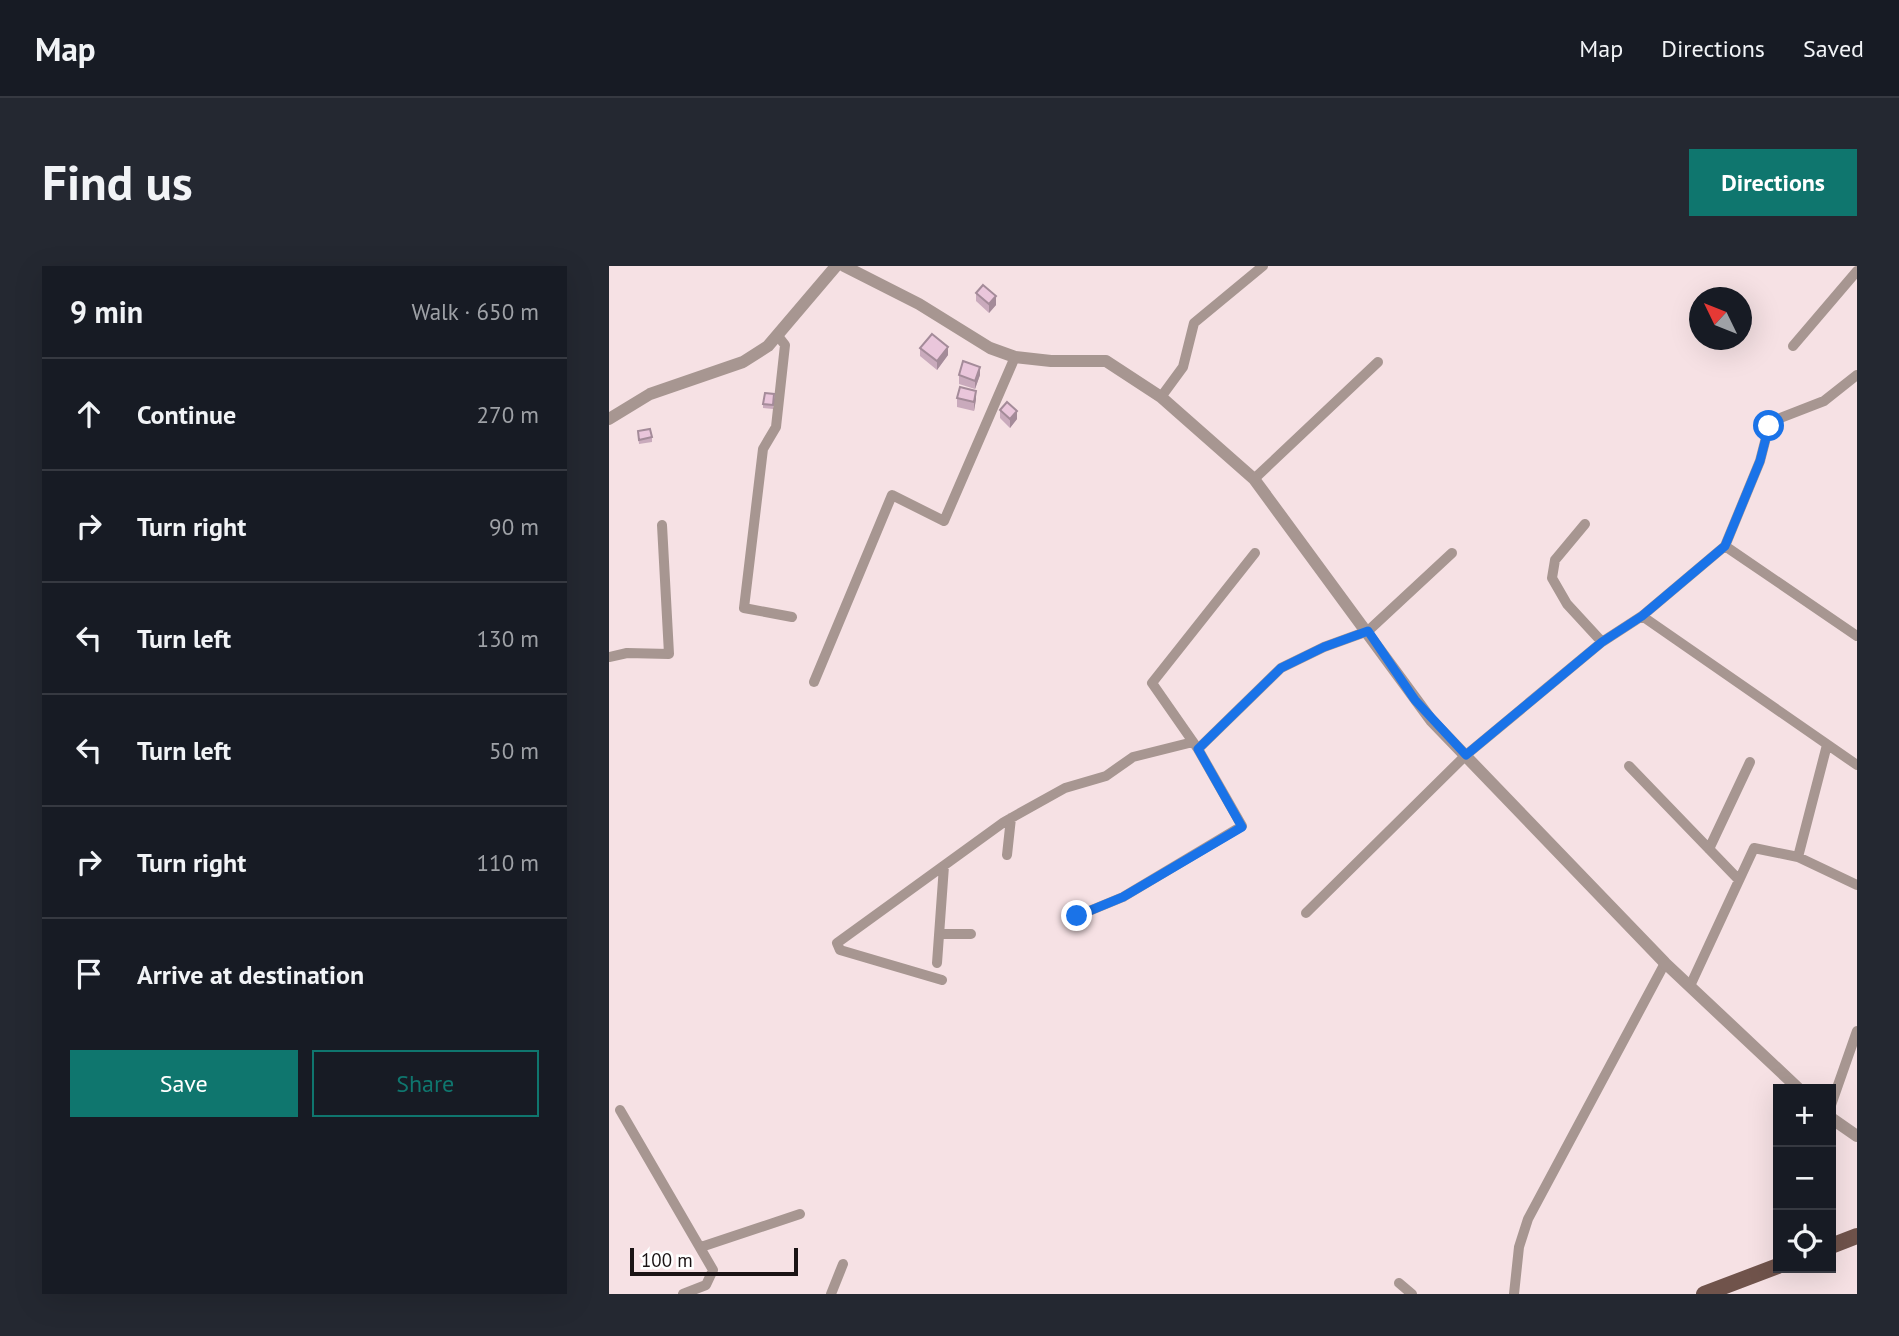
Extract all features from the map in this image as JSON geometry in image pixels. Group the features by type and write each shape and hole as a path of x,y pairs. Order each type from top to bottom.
{"main road":[{"path":"1836,1244 1857,1236"},
{"path":"1704,1294 1773,1268"}],"street":[{"path":"609,419 650,394 743,362 778,336 836,266"},
{"path":"843,266 919,304 990,348 1016,357 1106,361 1161,397 1254,480 1368,631 1415,700 1665,962 1794,1084"},
{"path":"1161,397 1183,367 1194,323 1263,266"},
{"path":"1793,346 1857,271"},
{"path":"778,336 785,345 776,427 763,449 744,608 792,617"},
{"path":"814,682 892,495 944,521 1016,357"},
{"path":"1254,480 1378,362"},
{"path":"1306,913 1466,755 1602,642 1642,616 1725,546 1760,461 1769,426 1775,420 1824,401 1855,382"},
{"path":"1585,524 1555,560 1552,578 1567,604 1602,642"},
{"path":"609,657 627,653 669,654 662,525"},
{"path":"1725,546 1857,636"},
{"path":"1077,916 1135,891 1242,827 1195,745 1152,683 1255,553"},
{"path":"942,980 840,950 837,943 1011,818 1065,788 1106,776 1133,757 1195,745 1281,668 1324,647 1368,631 1452,553"},
{"path":"1642,616 1857,765"},
{"path":"1798,857 1827,745"},
{"path":"1709,849 1750,762"},
{"path":"1629,766 1739,880"},
{"path":"1007,855 1011,818"},
{"path":"1690,986 1754,848 1798,857 1857,885"},
{"path":"937,963 944,866"},
{"path":"939,934 971,934"},
{"path":"1514,1294 1519,1247 1528,1219 1665,962"},
{"path":"1836,1091 1857,1031"},
{"path":"620,1110 713,1270 708,1289 683,1294"},
{"path":"1836,1121 1857,1136"},
{"path":"701,1247 800,1214"},
{"path":"831,1294 843,1264"},
{"path":"1399,1283 1412,1294"}],"building":[{"path":"983,285 996,296 989,304 976,293"},
{"path":"932,334 948,347 937,361 920,348"},
{"path":"963,361 980,367 975,381 959,375"},
{"path":"960,387 976,391 974,402 957,398"},
{"path":"765,393 774,394 773,405 763,404"},
{"path":"1007,402 1017,411 1010,419 1000,410"},
{"path":"650,429 652,437 639,440 638,431"}],"route":[{"path":"1077,916 1123,897 1242,827 1198,749 1281,668 1324,647 1368,631 1415,700 1466,755 1602,642 1642,616 1695,574 1725,546 1760,461 1769,426"}]}
